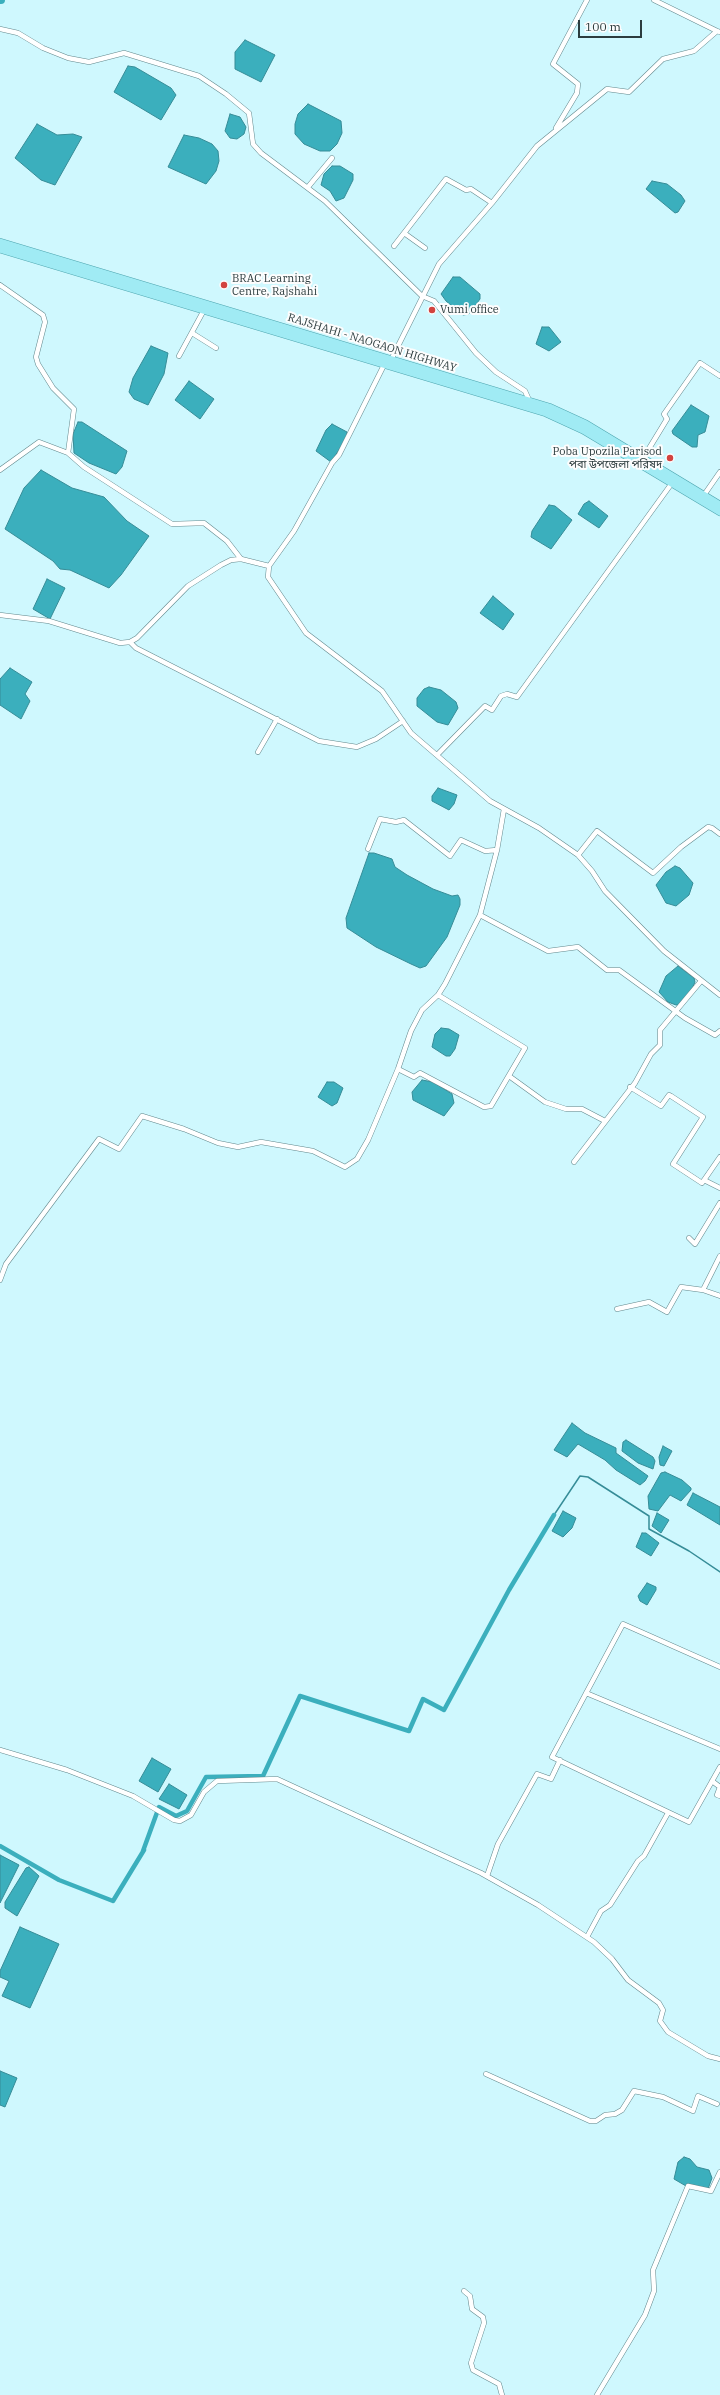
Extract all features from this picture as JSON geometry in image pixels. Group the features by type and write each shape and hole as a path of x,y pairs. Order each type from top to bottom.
{"main road":[{"name":"RAJSHAHI - NAOGAON HIGHWAY","path":"0,242 348,351 384,365 529,400 586,424 672,483 720,512"},
{"name":"RAJSHAHI - NAOGAON HIGHWAY","path":"0,249 348,351 391,360 433,376 546,413 583,430 720,505"}],"street":[{"path":"556,129 577,93 578,84 553,64 587,0"},
{"path":"391,360 408,329 422,296 439,264 492,203 537,146 556,129 571,120 607,89 629,92 663,59 694,51 718,32 654,0"},
{"path":"0,29 18,33 43,48 68,58 89,62 124,53 199,76 226,94 249,113 253,144 261,153 308,187 422,296 434,301 476,354 496,372 525,391 529,400"},
{"path":"308,187 332,158"},
{"path":"394,246 446,179 466,190 470,189 492,203"},
{"path":"404,233 424,248"},
{"path":"0,285 43,315 45,322 36,357 38,364 53,388 74,409 68,452"},
{"path":"179,356 204,310"},
{"path":"192,333 216,348"},
{"path":"641,461 667,419 664,414 700,363 720,376"},
{"path":"384,365 339,455 332,463 294,531 269,566 268,577 306,633 318,644 372,681 393,704 411,733 490,801 539,828 578,855 592,871 605,891 664,951 720,995"},
{"path":"0,470 39,442 68,452 84,467 172,524 204,523 227,541 241,559"},
{"path":"704,495 720,472"},
{"path":"437,756 485,706 492,710 501,696 507,694 517,697 672,483"},
{"path":"0,615 49,621 120,643 130,642 188,586 226,562 241,559 269,566"},
{"path":"130,642 136,648 319,741 357,747 376,739 403,721"},
{"path":"258,752 277,719"},
{"path":"0,1280 6,1264 99,1139 119,1149 142,1116 184,1129 218,1143 238,1147 261,1142 313,1151 345,1167 357,1159 368,1140 398,1069 411,1031 418,1017 422,1010 438,995 468,941 480,915 497,850 504,809"},
{"path":"368,849 380,819 396,822 404,820 450,856 461,840 485,851 497,850"},
{"path":"578,855 597,831 652,873 681,847 708,827 720,834"},
{"path":"480,915 548,951 578,948 607,970 619,970 715,1035 720,1031"},
{"path":"574,1162 630,1087 651,1054 660,1045 660,1030 678,1011 701,981"},
{"path":"398,1069 414,1076 420,1073 484,1107 491,1106 525,1048 438,995"},
{"path":"509,1076 546,1102 566,1109 582,1109 605,1122"},
{"path":"630,1087 661,1106 669,1095 703,1117 673,1164 702,1183 720,1157"},
{"path":"704,1180 720,1188"},
{"path":"689,1238 695,1244 720,1203"},
{"path":"703,1290 720,1256"},
{"path":"618,1309 649,1302 667,1312 681,1287 703,1290 720,1296"},
{"path":"720,1667 623,1624 552,1757 689,1822 720,1767"},
{"path":"586,1693 720,1749"},
{"path":"0,1750 67,1770 133,1796 174,1820 180,1821 191,1815 204,1792 217,1781 277,1779 487,1876 538,1905 587,1938 612,1959 628,1980 659,2003 663,2010 660,2021 668,2032 708,2056 720,2059"},
{"path":"487,1876 498,1844 537,1774 551,1779 560,1760"},
{"path":"712,1781 720,1787 717,1795 720,1796"},
{"path":"587,1938 601,1911 610,1905 638,1860 644,1856 668,1813"},
{"path":"486,2074 590,2121 596,2121 605,2114 615,2114 622,2110 634,2091 663,2097 693,2111 698,2096 719,2104 720,2098"},
{"path":"597,2395 645,2315 654,2291 653,2270 688,2186 711,2191 720,2172"},
{"path":"464,2291 470,2296 472,2309 483,2317 484,2323 471,2363 473,2370 499,2384 502,2395"}],"water":[{"path":"245,40 275,55 261,82 235,69 235,52"},
{"path":"128,66 135,67 171,88 176,95 161,120 114,92"},
{"path":"308,104 341,121 342,133 337,144 330,151 320,151 304,144 295,134 295,124 298,114"},
{"path":"230,114 240,117 246,127 244,134 237,139 230,138 225,131"},
{"path":"37,124 57,135 73,134 82,137 55,185 41,180 15,158"},
{"path":"184,135 199,138 212,144 218,151 219,161 216,171 206,184 168,167"},
{"path":"332,166 340,166 353,174 353,180 344,198 336,201 330,191 321,185 324,174"},
{"path":"652,181 667,184 681,195 685,201 678,212 675,213 646,189"},
{"path":"453,277 460,277 480,294 480,299 469,314 463,315 446,301 441,294"},
{"path":"542,327 549,327 561,342 549,351 536,344"},
{"path":"151,346 168,353 164,374 148,405 134,399 129,392 133,378"},
{"path":"189,381 214,399 200,419 175,400"},
{"path":"691,405 709,416 705,432 698,435 697,447 692,447 673,434 672,431"},
{"path":"78,422 82,422 127,451 122,467 116,474 89,463 74,453 73,434"},
{"path":"332,424 347,432 346,439 331,462 316,451 326,430"},
{"path":"41,470 72,488 104,497 127,521 149,536 121,575 109,588 70,570 60,569 53,561 5,529 24,488"},
{"path":"589,501 608,516 599,528 578,514 584,504"},
{"path":"549,505 555,506 572,520 551,549 531,537 532,531"},
{"path":"47,579 65,588 50,619 33,609"},
{"path":"493,596 514,614 503,630 480,613"},
{"path":"10,668 32,682 25,694 30,701 21,719 0,705 0,679"},
{"path":"429,687 441,690 456,702 458,708 448,725 437,722 417,706 417,698 424,689"},
{"path":"438,788 457,795 454,804 449,810 432,801 432,796"},
{"path":"369,853 374,853 392,859 395,867 433,889 452,896 458,895 460,905 447,937 426,966 420,968 411,964 376,947 347,928 346,918"},
{"path":"675,866 680,868 693,883 689,895 676,906 666,903 656,885 666,872"},
{"path":"678,966 694,978 695,982 691,991 679,1005 676,1005 668,1002 659,992 666,976"},
{"path":"441,1028 449,1029 459,1035 455,1049 450,1056 446,1056 432,1047 435,1034"},
{"path":"422,1080 433,1082 452,1094 454,1103 444,1116 413,1100 412,1092"},
{"path":"327,1082 334,1082 343,1088 337,1103 332,1106 318,1097"},
{"path":"572,1423 585,1433 616,1448 616,1453 648,1476 645,1481 640,1485 616,1470 605,1460 578,1444 567,1457 554,1450"},
{"path":"626,1440 653,1457 655,1461 653,1469 638,1463 622,1451 623,1442"},
{"path":"663,1446 672,1451 664,1466 660,1465 659,1457"},
{"path":"665,1472 682,1480 691,1488 691,1490 681,1501 670,1495 658,1511 649,1509 648,1496 661,1473"},
{"path":"693,1493 720,1507 720,1525 687,1505"},
{"path":"563,1511 576,1518 572,1528 563,1537 552,1531"},
{"path":"657,1513 669,1520 661,1533 652,1526"},
{"path":"642,1533 646,1533 659,1543 651,1556 636,1547"},
{"path":"647,1583 656,1587 656,1590 647,1605 640,1601 638,1596"},
{"path":"152,1758 171,1769 158,1792 139,1781"},
{"path":"169,1784 187,1795 179,1809 159,1799"},
{"path":"0,1855 19,1865 0,1903"},
{"path":"29,1867 39,1876 17,1916 5,1908 5,1902 26,1868"},
{"path":"20,1927 59,1944 30,2008 2,1996 9,1981 0,1977 0,1971"},
{"path":"0,2071 17,2078 5,2107 0,2105"},
{"path":"684,2157 690,2159 697,2167 709,2170 712,2178 708,2189 686,2186 674,2179 678,2162"}],"waterway":[{"path":"554,1515 580,1476 588,1477 649,1516 649,1529 689,1551 720,1572"},
{"path":"143,1851 159,1807 176,1816 187,1811 206,1777 263,1776 300,1696 409,1731 423,1699 444,1710 509,1590 554,1515"},
{"path":"0,1846 59,1880 113,1901 144,1850"}],"place":[{"name":"BRAC Learning Centre, Rajshahi","path":"224,285"},
{"name":"Vumi office","path":"432,310"},
{"name":"Poba Upozila Parisod পবা উপজেলা পরিষদ","path":"670,458"}]}
